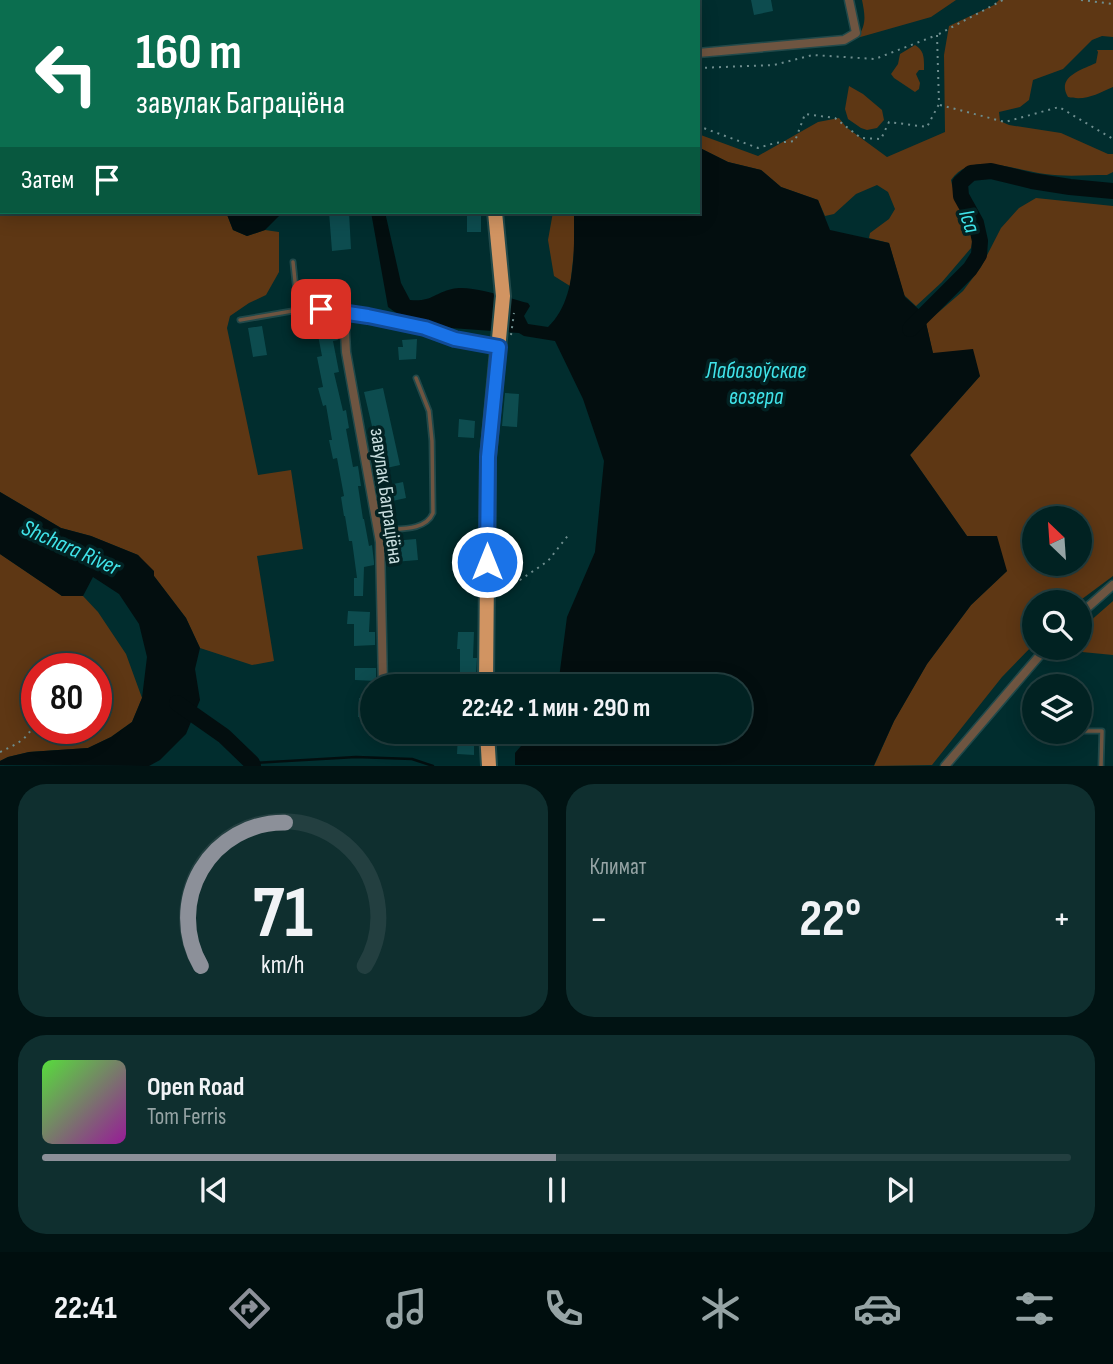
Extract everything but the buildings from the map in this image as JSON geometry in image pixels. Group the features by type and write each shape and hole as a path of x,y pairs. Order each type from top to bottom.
{"highway":[{"path":"486,674 488,457 504,338 495,214"},
{"path":"488,744 489,764"}],"street":[{"path":"700,53 844,40 856,33 849,0"},
{"path":"298,310 344,312 425,328 455,339 504,338"},
{"name":"завулак Баграціёна","path":"344,312 346,352 380,542 383,674"},
{"path":"1092,603 1113,585"},
{"path":"945,765 1036,660"}],"lane":[{"path":"240,320 298,310 293,262"},
{"path":"378,530 422,526 430,521 433,513 429,411 416,378"},
{"path":"1092,731 1101,731 1101,765"}],"path":[{"path":"700,68 774,65 813,55 874,59 937,35 1003,0"},
{"path":"1081,0 1113,4"},
{"path":"700,127 758,148 795,141 805,114 835,118 861,138 881,139 889,122 928,127 939,104 937,35"},
{"path":"939,104 1005,122 1059,107 1113,139"},
{"path":"504,338 514,310"},
{"path":"495,576 520,580 548,561 570,533"},
{"path":"0,752 21,742"}],"shaded area":[{"path":"862,0 956,0 931,17 857,38 864,20"},
{"path":"999,0 1113,0 1113,37 1102,36 1092,40 1063,69 1033,80 1029,100 1020,107 999,112 1000,121 1009,125 1061,133 1113,154 1113,172 1107,175 1060,175 982,164 960,171 951,180 971,231 971,248 942,282 916,306 904,295 889,243 869,238 870,233 889,219 895,209 888,192 877,185 856,194 834,214 825,216 818,200 781,187 761,170 728,162 700,148 700,135 758,156 818,122 839,118 846,127 887,157 945,132 944,55 949,26 994,5"},
{"path":"915,45 922,53 924,70 919,70 916,74 920,83 915,92 891,74 898,64 900,54"},
{"path":"1097,50 1113,50 1113,87 1086,97 1068,97 1065,84 1068,79 1096,63"},
{"path":"849,86 882,110 884,120 877,128 867,130 848,119 845,109"},
{"path":"1036,198 1113,206 1113,576 1092,592 1022,590 1022,656 1002,677 932,765 874,766 894,721 927,664 971,605 1007,571 967,536 910,455 980,376 933,354 926,323 963,291 981,267 1001,228 1019,208"},
{"path":"0,214 227,214 233,230 247,236 265,230 279,232 279,272 266,295 230,316 227,328 258,475 291,470 303,549 257,556 274,661 252,665 200,648 186,618 138,555 91,536 61,528 0,492"},
{"path":"553,214 574,214 570,286 554,276 548,240"},
{"path":"0,554 62,596 83,596 98,612 126,654 142,698 132,722 112,736 112,653 21,653 21,744 96,744 88,748 29,752 0,761"},
{"path":"1113,601 1113,655 1092,653 1092,619"}],"water":[{"name":"Лабазоўскае возера","path":"700,148 728,162 761,170 781,187 818,200 830,230 889,243 905,297 924,314 933,353 973,349 980,376 910,455 967,536 997,536 1007,571 971,605 927,664 894,721 874,765 515,765 515,753 523,744 752,744 752,674 560,674 567,617 595,552 604,461 583,399 555,341 519,333 451,328 399,315 388,307 371,214 385,214 401,283 410,300 428,298 452,289 479,290 528,303 530,306 524,316 528,324 548,327 564,303 572,273 574,214 700,214"},
{"path":"227,214 281,214 265,230 247,236 233,230"},
{"name":"Shchara River","path":"0,492 61,528 91,536 138,555 154,571 154,576 186,618 200,648 195,669 200,700 186,734 160,760 149,766 0,765 0,761 8,757 29,752 112,744 112,736 132,722 142,698 147,657 139,624 119,594 93,577 83,596 62,596 0,554"}],"waterway":[{"name":"Іса","path":"910,329 970,269 979,255 980,241 976,223 961,196 960,183 971,173 991,171 1032,181 1113,191"},
{"path":"177,703 224,736 253,766"},
{"path":"252,763 356,757 412,759 433,766"}],"route":[{"path":"321,309 425,328 455,339 499,347 488,457 487,562"}]}
